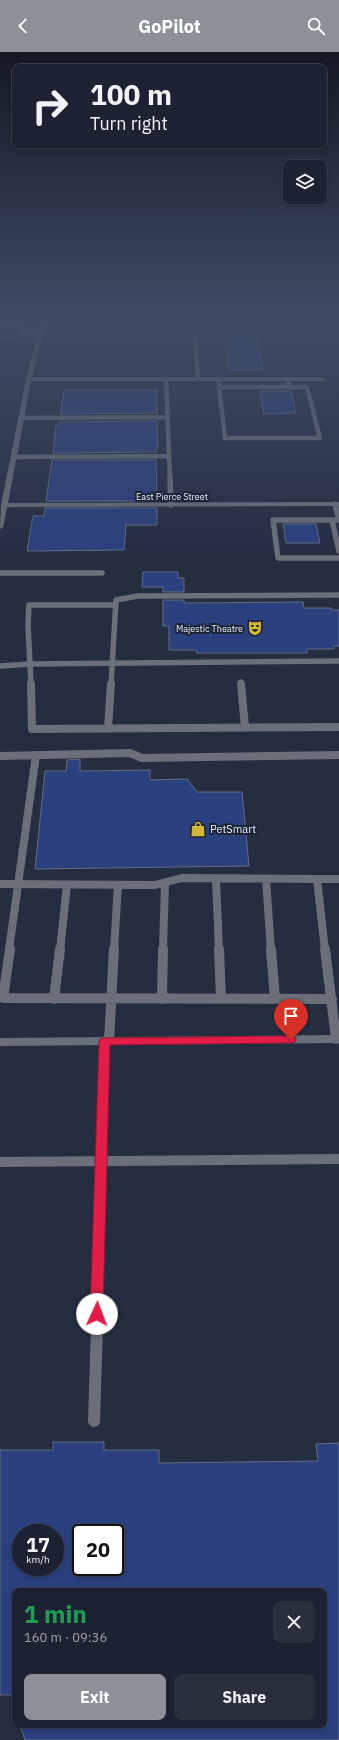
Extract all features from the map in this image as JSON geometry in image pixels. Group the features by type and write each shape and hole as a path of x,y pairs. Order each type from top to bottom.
{"street":[{"path":"0,527 1,514 25,399"},
{"name":"East Pierce Street","path":"4,505 337,504"},
{"path":"0,1042 338,1039"}],"lane":[{"path":"167,399 171,505"},
{"path":"220,399 225,438 320,438 310,399"},
{"path":"22,418 168,417"},
{"path":"14,457 169,456"},
{"path":"337,504 339,520 273,520 278,558 339,558"},
{"path":"332,520 339,551"},
{"path":"0,573 102,573"},
{"path":"108,728 116,600 138,596 339,595"},
{"path":"116,605 29,605 28,625 32,729 339,727"},
{"path":"0,666 113,662 339,661"},
{"path":"241,682 245,728"},
{"path":"0,756 130,753 142,758 339,756"},
{"path":"36,755 3,998 332,999"},
{"path":"0,884 155,885 182,878 339,879"},
{"path":"216,878 221,999"},
{"path":"266,879 275,999"},
{"path":"317,879 338,1039"},
{"path":"162,999 165,883"},
{"path":"54,999 67,884"},
{"path":"94,1422 101,1161 107,1041 118,885"},
{"path":"0,1162 339,1159"}],"building":[{"path":"63,399 157,399 157,413 60,414"},
{"path":"261,399 293,399 296,413 264,414"},
{"path":"157,421 158,448 156,448 156,452 53,453 56,425 59,425 59,422"},
{"path":"52,460 156,460 157,501 46,501"},
{"path":"45,508 157,508 157,525 126,525 124,550 27,551 33,516 44,516"},
{"path":"283,524 316,524 320,543 286,543"},
{"path":"143,572 178,572 178,578 184,578 184,592 163,592 163,587 142,587"},
{"name":"Majestic Theatre","path":"163,600 184,600 184,603 303,602 304,608 331,608 331,610 339,610 339,646 334,646 334,649 307,649 307,653 197,653 196,650 169,650 169,626 163,626"},
{"path":"80,759 80,771 150,770 150,780 187,779 197,792 242,792 249,866 35,869 45,771 66,771 67,760"},
{"path":"53,1442 104,1442 104,1450 159,1450 159,1463 318,1461 316,1444 339,1443 339,1740 25,1740 21,1728 327,1728 327,1588 12,1588 12,1695 0,1695 0,1450 53,1450"}],"place":[{"name":"Majestic Theatre","path":"255,628"},
{"name":"PetSmart","path":"198,829"}],"route":[{"path":"97,1314 105,1041 291,1040"}]}
